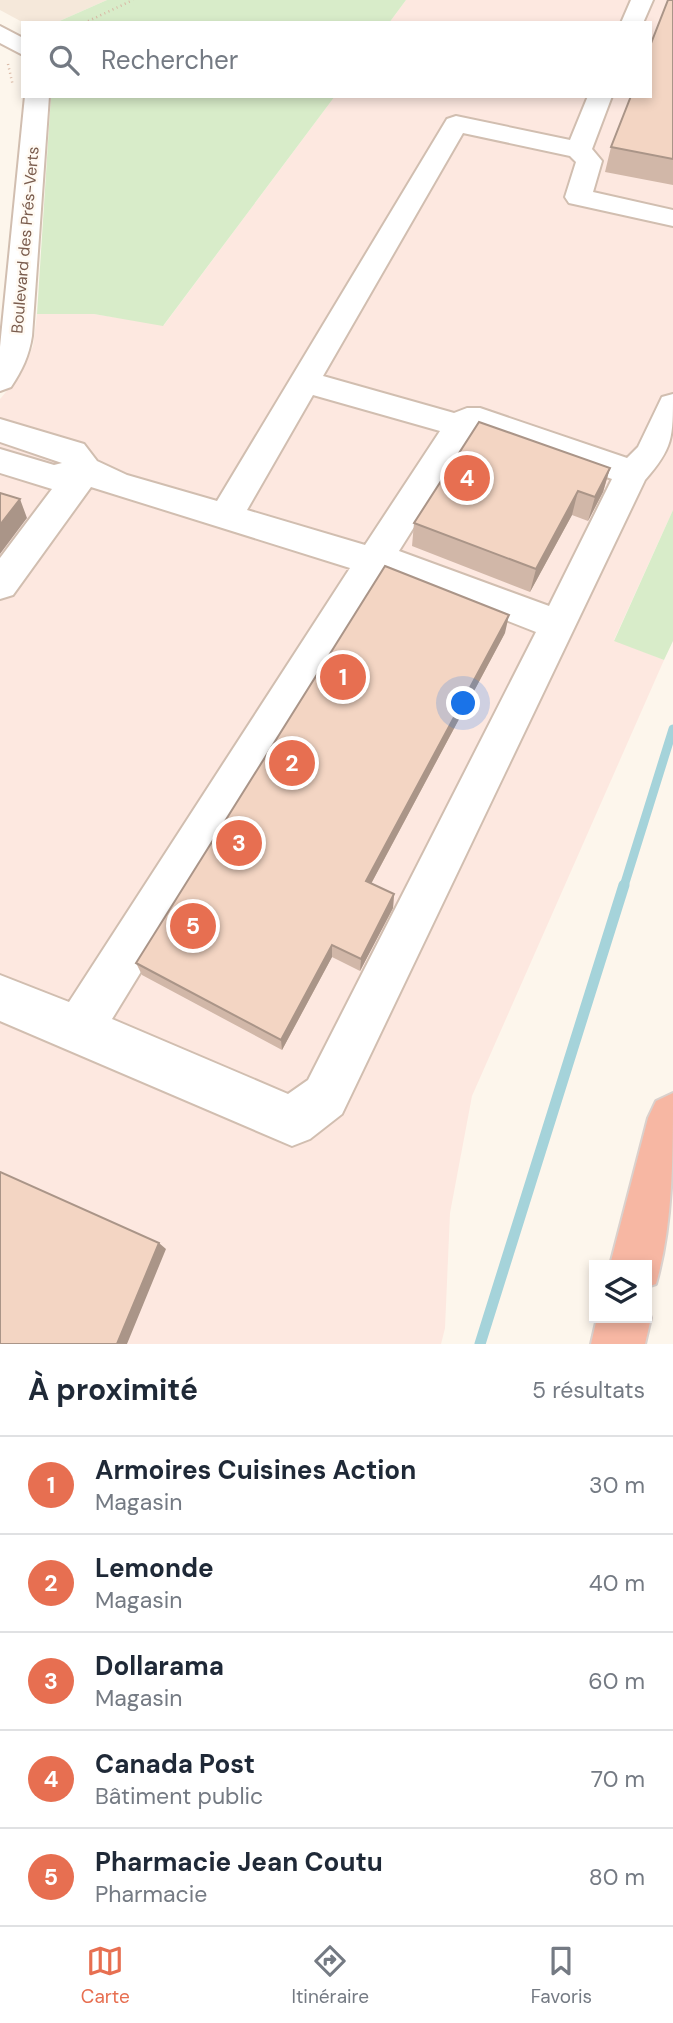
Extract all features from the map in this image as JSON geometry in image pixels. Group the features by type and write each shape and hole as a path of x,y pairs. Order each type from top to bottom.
{"highway":[{"path":"638,1260 673,1118"},
{"path":"618,1344 623,1323"}],"street":[{"path":"633,21 642,0"},
{"path":"0,33 21,47"},
{"name":"Boulevard des Prés-Verts","path":"0,380 10,364 18,336 37,98"},
{"path":"579,150 599,98"},
{"path":"225,517 456,124 579,150 589,161 578,197 673,218"},
{"path":"306,382 460,426"},
{"path":"0,998 292,1121 325,1097 632,473 652,454 673,405"},
{"path":"79,1029 179,866 460,426 467,419 480,419 632,473"},
{"path":"0,430 72,452 85,470 116,484 373,561 404,565 558,625"},
{"path":"0,461 54,478 85,470"},
{"path":"0,585 85,470"}],"path":[{"path":"88,21 133,0"}],"shaded area":[{"path":"0,0 107,0 60,21 21,21 0,10"},
{"path":"406,0 673,0 673,510 614,640 664,660 472,1096 450,1213 445,1328 441,1344 0,1344 0,399 21,374 33,346 37,314 94,314 164,325 334,98 652,98 652,21 390,21"}],"green space":[{"path":"107,0 406,0 390,21 60,21"},
{"path":"51,98 334,98 163,326 94,314 37,314"},
{"path":"673,510 673,641 664,660 614,641"}],"building":[{"path":"668,0 673,0 673,159 611,147 630,98 652,98 652,41"},
{"path":"479,422 610,468 595,497 578,491 536,569 414,523"},
{"path":"0,493 20,499 0,525"},
{"path":"385,566 509,615 366,881 394,894 361,959 332,945 281,1040 136,963"},
{"path":"0,1172 159,1243 117,1344 0,1344"}],"waterway":[{"path":"624,886 673,729"},
{"path":"480,1344 624,885"}],"place":[{"name":"Canada Post","path":"467,478"},
{"name":"Armoires Cuisines Action","path":"343,677"},
{"name":"Lemonde","path":"292,763"},
{"name":"Dollarama","path":"239,843"},
{"name":"Pharmacie Jean Coutu","path":"193,926"}]}
